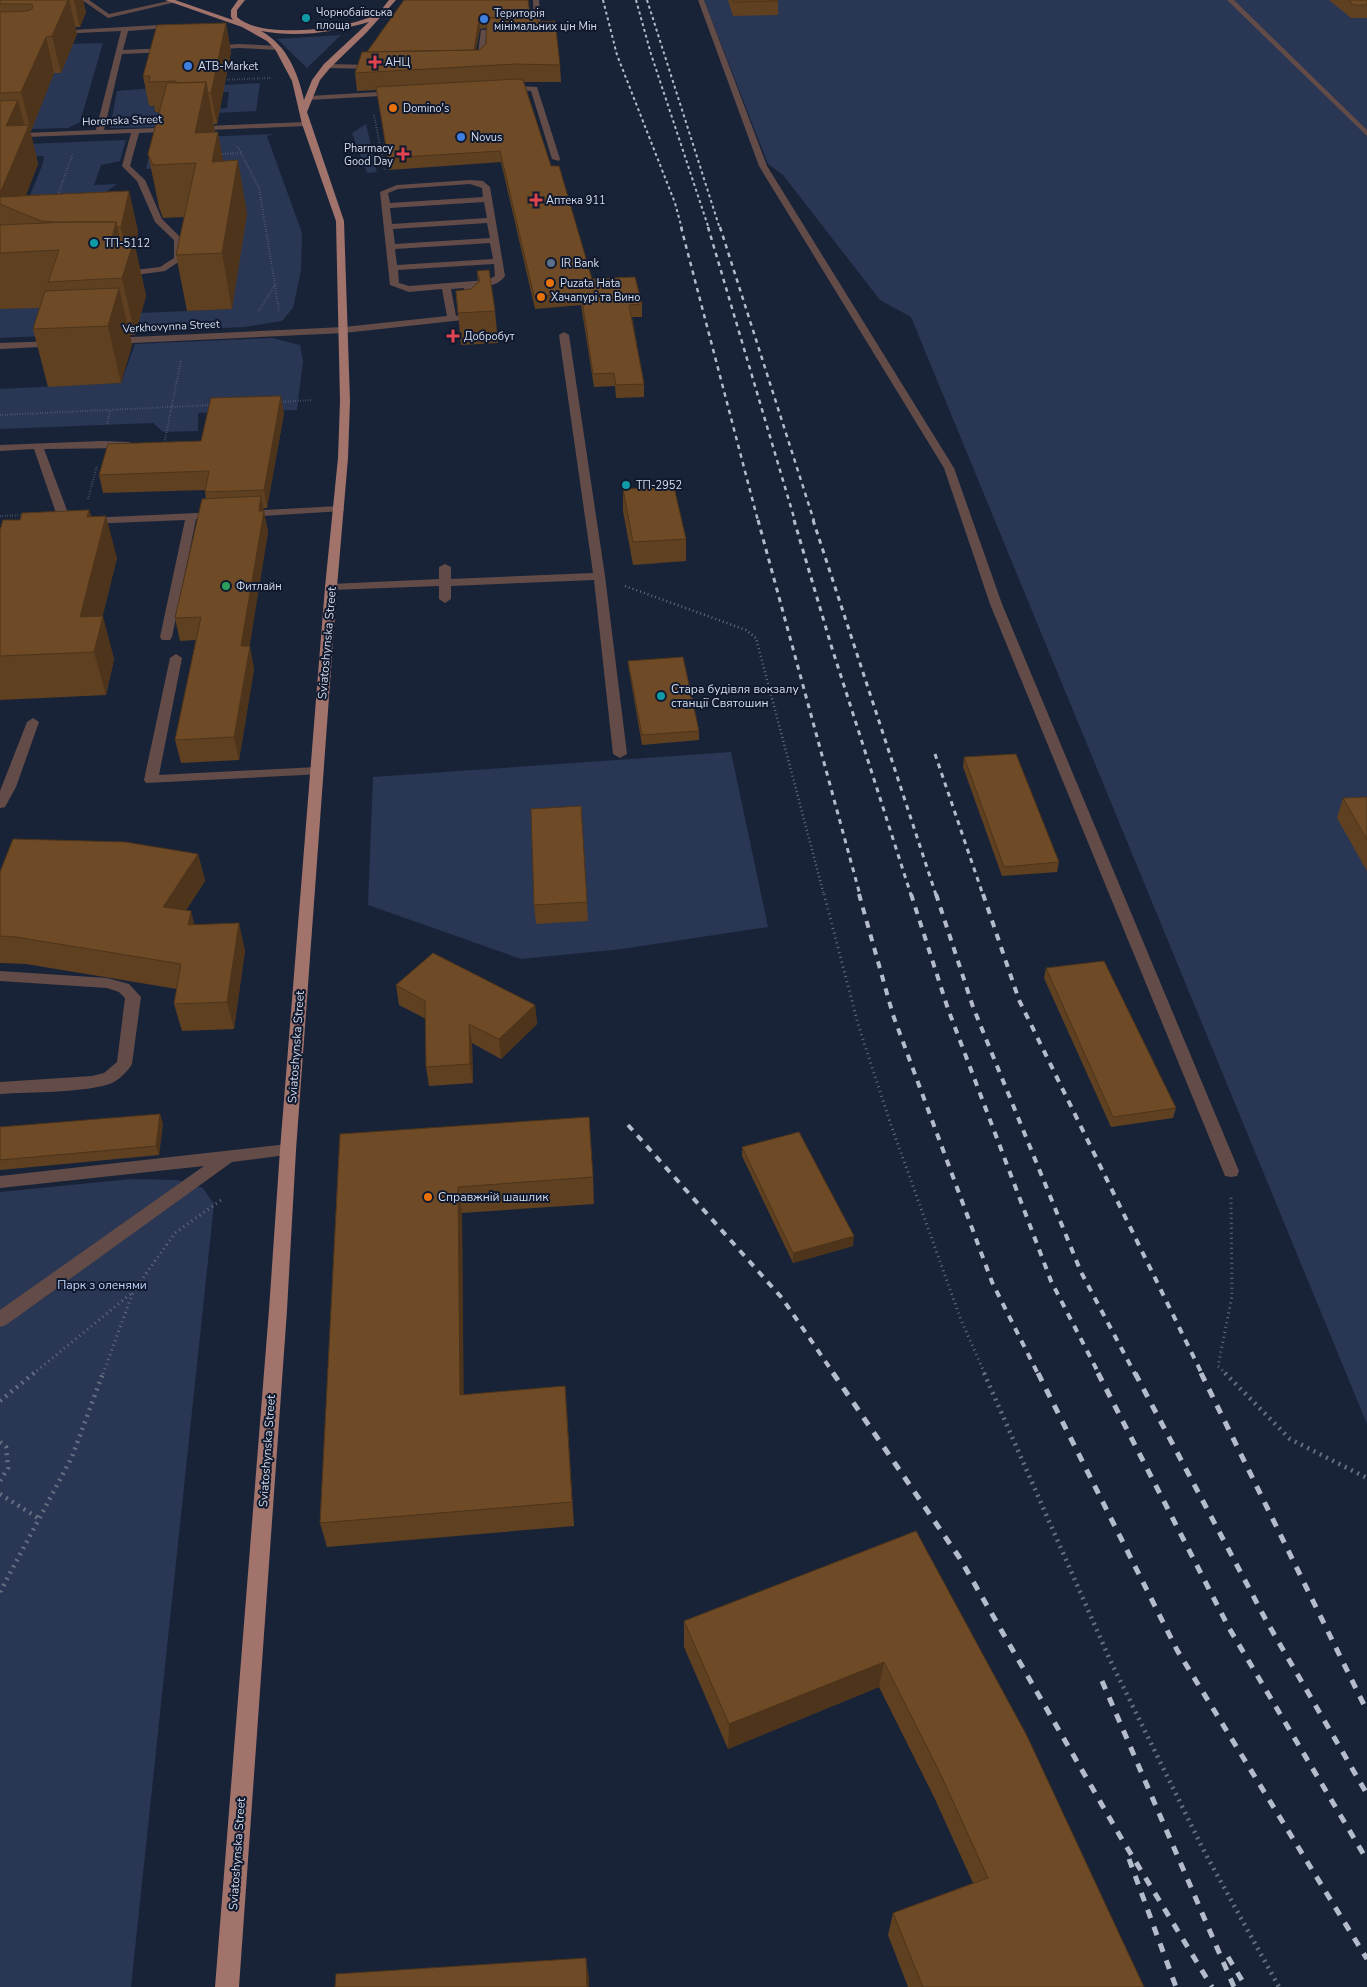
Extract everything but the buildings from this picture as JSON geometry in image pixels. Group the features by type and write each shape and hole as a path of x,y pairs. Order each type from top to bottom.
{"main road":[{"path":"240,23 234,17 234,10 242,0"},
{"path":"303,112 316,80 327,66 393,0"},
{"path":"170,1 270,31 311,32 344,27 378,17"},
{"name":"Sviatoshynska Street","path":"227,1987 331,587 344,458 344,330 340,222 306,124 296,81 278,48 270,39 240,23"}],"street":[{"path":"85,0 108,16 170,1"},
{"path":"520,30 538,29 536,0"},
{"path":"701,0 763,166 949,468 996,604 1231,1171"},
{"path":"1230,0 1367,134"},
{"path":"145,8 160,15"},
{"path":"107,30 108,16"},
{"path":"48,32 183,26 168,19"},
{"path":"99,132 119,52 119,39 125,29"},
{"path":"463,65 477,64 481,61 483,31 511,30"},
{"path":"239,46 262,35"},
{"path":"201,48 239,46 278,48"},
{"path":"119,52 182,49"},
{"path":"327,66 381,67"},
{"path":"498,87 518,86 534,89 556,159"},
{"path":"309,98 402,93"},
{"name":"Horenska Street","path":"0,136 306,124"},
{"path":"107,273 127,274 162,269 179,259 178,239 158,220 141,180 126,166 136,131"},
{"path":"480,183 486,187 488,200 500,276 497,280 490,283 409,289 395,285 384,192 397,187 480,183"},
{"path":"386,206 488,200"},
{"path":"388,227 491,220"},
{"path":"391,247 494,240"},
{"path":"393,268 498,261"},
{"name":"Verkhovynna Street","path":"98,342 344,330 469,317 476,311 468,285"},
{"path":"446,287 452,318"},
{"path":"564,335 599,576 620,754"},
{"path":"0,346 69,343"},
{"path":"0,448 102,444 164,448"},
{"path":"38,446 64,523 339,509"},
{"path":"166,637 191,516"},
{"path":"445,567 445,599"},
{"path":"331,587 599,576"},
{"path":"176,658 151,780 317,771"},
{"path":"0,804 9,787 33,722"},
{"path":"0,976 107,983 124,988 133,997 124,1064 109,1078 92,1082 0,1088"},
{"path":"0,1182 288,1150"},
{"path":"0,1320 229,1156"}],"path":[{"path":"216,80 278,78"},
{"path":"374,115 386,176"},
{"path":"235,142 259,188 280,318"},
{"path":"56,201 75,148"},
{"path":"257,314 274,285"},
{"path":"164,448 182,355"},
{"path":"275,402 313,400"},
{"path":"0,415 219,405"},
{"path":"599,576 746,630 756,638 858,1024 891,1125 961,1320 1110,1660 1205,1853 1279,1987"},
{"path":"1231,1171 1232,1296 1218,1366 1290,1439 1367,1478"},
{"path":"0,1592 72,1457 133,1292 175,1232 224,1198"},
{"path":"0,1400 133,1292"},
{"path":"0,1442 6,1447 8,1468 0,1481"},
{"path":"0,1494 38,1518"}],"green space":[{"path":"704,0 1367,0 1367,1424 911,317 880,300 783,175 768,164"},
{"path":"341,35 307,68 277,39"},
{"path":"103,43 80,122 68,128 4,130 36,118 54,73 61,73 66,60 62,44"},
{"path":"260,83 256,111 198,114 199,110 227,108 229,92 221,92 223,85"},
{"path":"153,88 149,106 155,107 154,112 177,112 177,115 112,117 117,91"},
{"path":"177,118 175,127 110,128 112,121"},
{"path":"366,124 377,172 367,173 352,133"},
{"path":"274,134 267,136 302,233 301,270 293,308 282,321 245,327 0,338 0,309 72,306 70,316 232,309 165,168 146,169 153,139"},
{"path":"126,140 120,161 101,165 94,185 117,184 93,201 21,218 44,156 0,157 0,145"},
{"path":"272,338 300,345 303,361 297,410 198,413 198,431 163,432 153,423 0,429 0,389 121,383 135,344"},
{"path":"731,752 768,927 622,949 521,959 368,905 373,777"},
{"name":"Парк з оленями","path":"131,1179 178,1180 203,1188 214,1204 131,1987 0,1987 0,1192"}],"railway":[{"path":"603,0 617,55 675,203 682,229"},
{"path":"636,0 651,54 709,229"},
{"path":"647,0 720,229"},
{"path":"681,227 758,521"},
{"path":"708,227 795,521"},
{"path":"720,227 814,521"},
{"path":"758,520 860,895"},
{"path":"794,520 831,645 911,895"},
{"path":"813,520 936,895"},
{"path":"935,754 983,895"},
{"path":"859,894 893,1015 992,1282 1038,1374"},
{"path":"911,894 948,1009 1051,1281 1099,1374"},
{"path":"936,894 973,1007 1081,1272 1135,1374"},
{"path":"983,894 1019,1000 1202,1374"},
{"path":"628,1125 782,1298 834,1374"},
{"path":"833,1373 959,1557 1120,1836 1212,1987"},
{"path":"1038,1373 1177,1650 1367,1959"},
{"path":"1098,1373 1229,1628 1367,1860"},
{"path":"1135,1373 1267,1622 1367,1794"},
{"path":"1201,1373 1367,1711"},
{"path":"1102,1681 1234,1987"},
{"path":"1129,1859 1176,1987"},
{"path":"1228,1957 1246,1987"}],"place":[{"name":"Чорнобаївська площа","path":"306,18"},
{"name":"Територія мінімальних цін Мін","path":"484,19"},
{"name":"АНЦ","path":"375,62"},
{"name":"ATB-Market","path":"188,66"},
{"name":"Domino's","path":"393,108"},
{"name":"Novus","path":"461,137"},
{"name":"Pharmacy Good Day","path":"403,154"},
{"name":"Аптека 911","path":"536,200"},
{"name":"ТП-5112","path":"94,243"},
{"name":"IR Bank","path":"551,263"},
{"name":"Puzata Hata","path":"550,283"},
{"name":"Хачапурі та Вино","path":"541,297"},
{"name":"Добробут","path":"453,336"},
{"name":"ТП-2952","path":"626,485"},
{"name":"Фитлайн","path":"226,586"},
{"name":"Стара будівля вокзалу станції Святошин","path":"661,696"},
{"name":"Справжній шашлик","path":"428,1197"}]}
